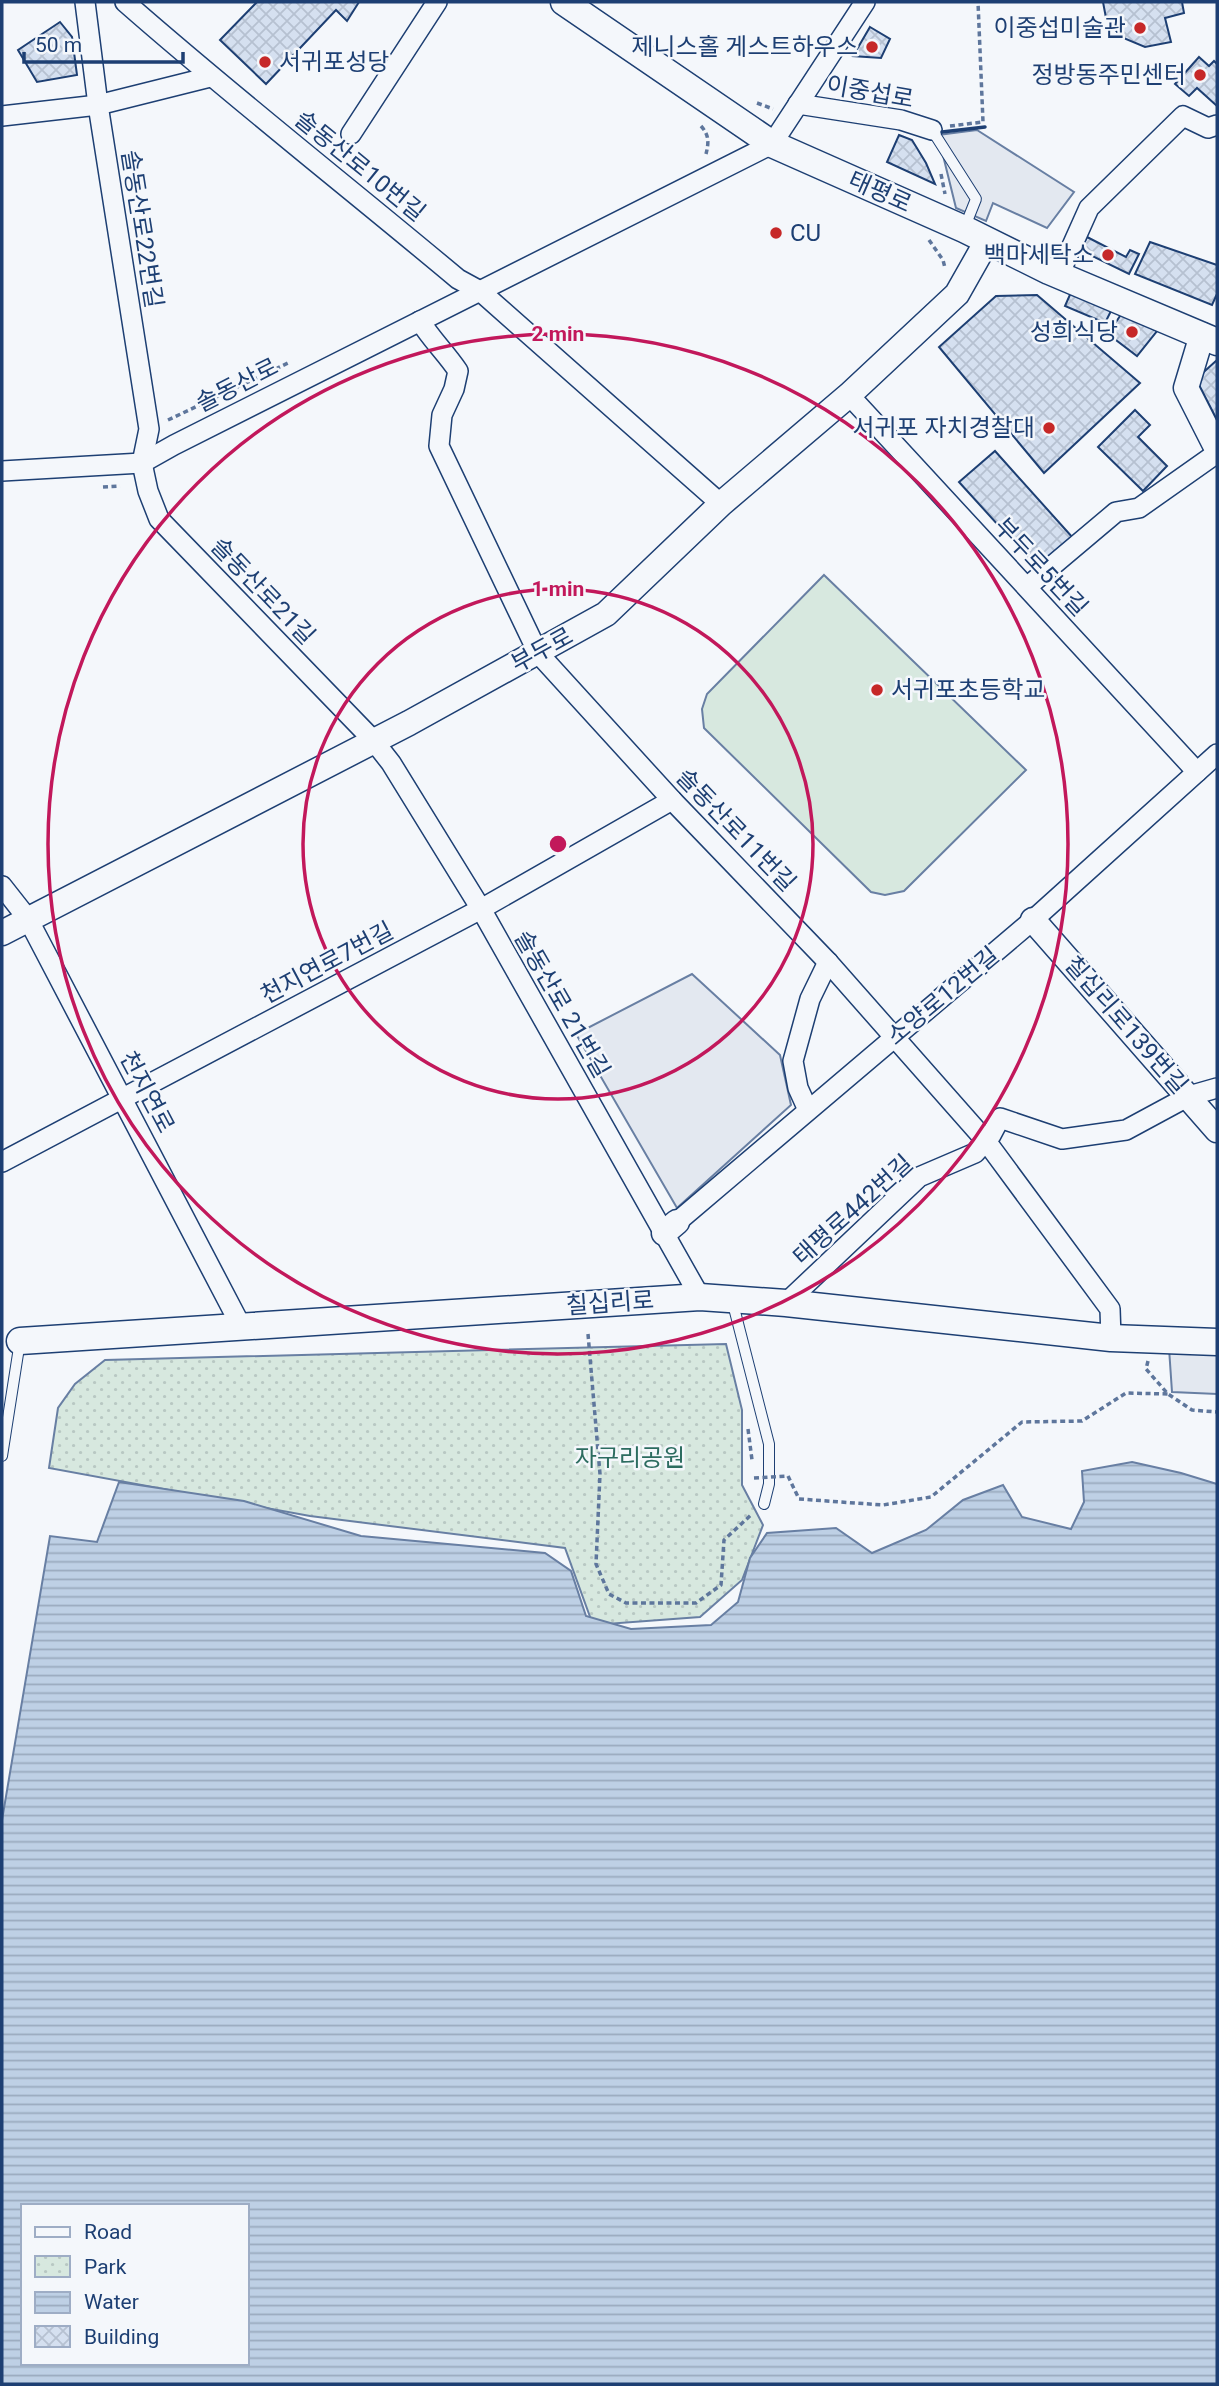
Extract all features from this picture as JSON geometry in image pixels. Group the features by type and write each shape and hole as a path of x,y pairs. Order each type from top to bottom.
{"main road":[{"name":"태평로","path":"564,2 772,144 1059,275 1210,338"},
{"name":"칠십리로","path":"11,1341 700,1297 786,1303 1111,1338 1217,1342"}],"street":[{"name":"솔동산로22번길","path":"85,2 97,105 149,429 142,463"},
{"name":"솔동산로10번길","path":"125,2 209,76 458,279 480,291"},
{"path":"351,134 436,2"},
{"name":"이중섭로","path":"772,144 789,105 865,2"},
{"path":"2,116 97,105 209,76"},
{"name":"이중섭로","path":"789,105 901,120 932,130"},
{"path":"1059,275 1089,208 1183,116 1208,128 1217,125"},
{"name":"솔동산로","path":"2,471 142,463 186,438 772,144"},
{"name":"부두로","path":"2,933 538,653 606,614 721,504 849,395 957,294 975,235"},
{"path":"480,291 721,504"},
{"name":"솔동산로11번길","path":"419,321 433,343 448,356 458,371 454,389 442,415 439,446 538,653 672,800 828,962 986,1141 1110,1309 1111,1338"},
{"path":"1027,587 1116,512 1139,508 1217,451 1185,388 1210,338"},
{"name":"부두로5번길","path":"849,395 1197,772"},
{"name":"솔동산로21길","path":"142,463 148,491 159,519 373,740"},
{"name":"솔동산로 21번길","path":"373,740 391,763 481,909 670,1228 700,1297"},
{"name":"소양로12번길","path":"670,1228 1033,920 1217,754"},
{"name":"천지연로7번길","path":"2,1162 481,909 672,800"},
{"name":"천지연로","path":"2,886 28,919 241,1326"},
{"name":"칠십리로139번길","path":"1033,920 1217,1130"},
{"path":"808,1110 798,1088 793,1061 810,999 828,962"},
{"name":"태평로442번길","path":"786,1303 919,1177 975,1153 1000,1118 1062,1139 1126,1130 1189,1096 1217,1088"}],"lane":[{"path":"932,130 976,200 975,235"},
{"path":"732,1299 769,1444 769,1485 764,1504"},
{"path":"2,1456 11,1341"}],"path":[{"path":"932,130 983,122 978,2"},
{"path":"756,103 771,110 789,105"},
{"path":"698,160 706,154 709,145 708,134 699,124"},
{"path":"938,218 929,241 936,246 946,274"},
{"path":"149,429 290,362"},
{"path":"588,1334 600,1474 596,1564 609,1594 626,1603 696,1604 721,1585 724,1541 764,1504"},
{"path":"1152,1339 1146,1369 1168,1394 1192,1410 1217,1412"},
{"path":"754,1478 788,1476 799,1499 883,1505 931,1497 1022,1422 1082,1420 1126,1393 1168,1394"}],"green space":[{"path":"824,575 1026,770 904,891 885,895 871,892 704,728 702,709 707,694"},
{"name":"자구리공원","path":"726,1344 742,1410 742,1485 763,1525 742,1580 700,1617 593,1625 565,1548 310,1516 49,1468 58,1408 75,1384 105,1360"}],"shaded area":[{"path":"977,130 1074,192 1047,228 993,203 986,221 956,208 938,135"},
{"path":"692,974 780,1055 791,1105 677,1208 576,1034"},
{"path":"1169,1348 1217,1351 1217,1394 1172,1392"}],"water":[{"path":"1132,1462 1217,1484 1217,2384 2,2384 2,1820 50,1536 97,1542 119,1482 244,1501 361,1536 545,1553 571,1571 586,1616 631,1629 711,1625 738,1602 750,1558 767,1533 836,1528 872,1553 926,1530 963,1500 1003,1485 1022,1517 1071,1529 1084,1502 1082,1471"}],"building":[{"name":"서귀포성당","path":"257,2 359,2 347,21 336,10 266,84 220,40"},
{"name":"이중섭미술관","path":"1103,2 1182,2 1184,13 1165,18 1171,42 1145,47 1121,37 1106,18"},
{"path":"60,22 72,37 77,75 37,82 18,50"},
{"name":"제니스홀 게스트하우스","path":"870,27 890,39 881,58 853,56"},
{"name":"정방동주민센터","path":"1199,57 1209,66 1214,61 1217,64 1217,106 1197,88 1189,96 1175,84"},
{"path":"899,135 912,140 935,184 887,162"},
{"name":"백마세탁소","path":"1087,237 1126,257 1130,250 1139,254 1129,274 1080,250"},
{"path":"1150,242 1217,265 1217,294 1212,305 1135,274"},
{"path":"1072,290 1113,307 1105,323 1065,306"},
{"name":"서귀포 자치경찰대","path":"1037,295 1140,383 1044,473 939,347 996,296"},
{"name":"성희식당","path":"1122,313 1157,331 1137,356 1108,334"},
{"path":"1217,360 1217,420 1196,379"},
{"path":"1135,410 1150,425 1138,437 1167,466 1143,491 1098,447"},
{"path":"995,451 1073,538 1038,569 959,482"}],"wall":[{"path":"942,132 985,127"}],"place":[{"name":"이중섭미술관","path":"1140,28"},
{"name":"제니스홀 게스트하우스","path":"872,47"},
{"name":"서귀포성당","path":"265,62"},
{"name":"정방동주민센터","path":"1200,75"},
{"name":"CU","path":"776,233"},
{"name":"백마세탁소","path":"1108,255"},
{"name":"성희식당","path":"1132,332"},
{"name":"서귀포 자치경찰대","path":"1049,428"},
{"name":"서귀포초등학교","path":"877,690"}]}
